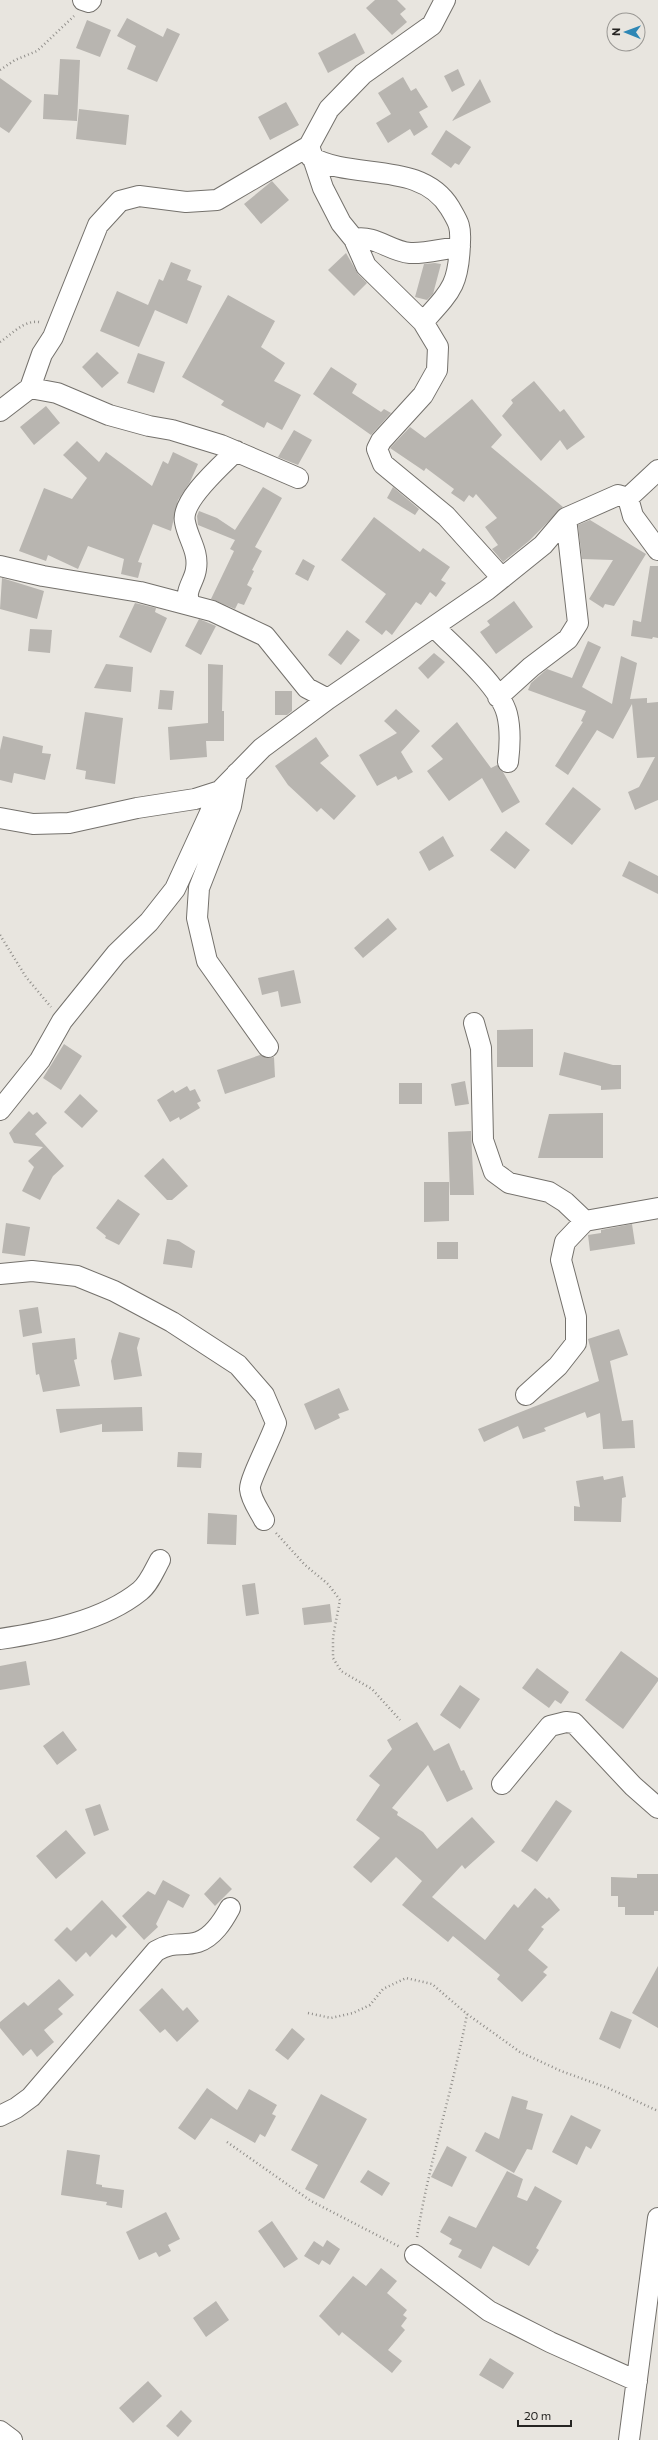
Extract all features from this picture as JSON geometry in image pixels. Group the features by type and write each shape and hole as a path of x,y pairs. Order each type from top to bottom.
{"street":[{"path":"0,411 30,388 42,354 53,337 98,225 120,201 139,196 186,202 217,200 310,152 329,109 363,74 432,25 445,0"},
{"path":"310,152 322,188 341,223 354,239 366,266 423,322 438,347 437,370 423,395 381,441 376,449 378,456 383,464 446,516 502,578"},
{"path":"310,152 323,164 343,169 380,172 420,182 444,198 460,226 459,265 451,290 423,322"},
{"path":"354,239 376,240 400,252 412,253 460,247"},
{"path":"30,388 57,393 109,415 149,426 172,430 236,451 298,478"},
{"path":"191,604 188,600 188,591 196,571 197,556 184,522 186,510 206,482 236,451"},
{"path":"628,498 658,470"},
{"path":"0,1110 40,1060 62,1021 116,954 149,922 175,888 220,791 237,773 280,733 434,628 502,578 543,545 566,518 618,495 628,498"},
{"path":"628,498 633,516 658,550"},
{"path":"498,697 531,667 568,639 578,623 566,518"},
{"path":"0,566 191,604 212,611 265,636 306,688 328,699"},
{"path":"434,628 483,676 498,697 506,712 511,740 508,762"},
{"path":"237,773 231,806 199,888 197,918 207,961 268,1047"},
{"path":"0,818 33,824 69,823 137,808 195,799 220,791"},
{"path":"474,1023 481,1048 483,1140 494,1172 509,1183 549,1192 565,1202 585,1221"},
{"path":"526,1395 558,1366 576,1343 576,1317 571,1293 562,1269 561,1251 569,1236 585,1221 658,1208"},
{"path":"0,1274 32,1271 77,1276 114,1291 165,1319 238,1365 264,1395 276,1423 271,1441 250,1486 251,1496 264,1520"},
{"path":"0,1639 51,1632 109,1609 141,1590 160,1560"},
{"path":"502,1784 550,1726 566,1722 574,1723 633,1786 658,1808"},
{"path":"0,2116 16,2108 31,2097 156,1951 165,1946 178,1943 198,1942 208,1937 221,1924 230,1908"},
{"path":"629,2440 658,2218"},
{"path":"415,2255 489,2311 550,2342 637,2380"},
{"path":"0,2431 12,2440"}],"path":[{"path":"0,70 15,60 37,51 88,1"},
{"path":"0,342 32,321 44,323 53,337"},
{"path":"0,935 26,977 62,1021"},
{"path":"264,1520 305,1565 328,1584 340,1600 333,1637 333,1658 341,1671 372,1689 400,1720"},
{"path":"308,2013 331,2018 353,2013 370,2005 383,1988 406,1978 432,1984 467,2014 520,2052 561,2071 608,2088 658,2111"},
{"path":"227,2142 311,2201 415,2255 437,2135 457,2069 467,2014"}],"building":[{"path":"375,0 397,0 406,9 400,14 407,22 392,35 366,8"},
{"path":"127,18 163,37 167,28 180,34 157,82 127,69 136,46 117,36"},
{"path":"87,20 111,30 100,57 76,48"},
{"path":"355,33 365,53 328,73 318,53"},
{"path":"60,59 80,60 77,121 43,119 44,94 58,95"},
{"path":"458,69 465,85 452,92 444,76"},
{"path":"403,77 411,91 416,88 428,107 419,112 428,127 414,136 410,129 388,143 376,123 391,114 378,93"},
{"path":"0,78 32,101 9,133 0,127"},
{"path":"480,79 491,102 452,121"},
{"path":"286,102 299,125 270,140 258,117"},
{"path":"79,109 129,115 126,145 76,139"},
{"path":"446,130 471,147 459,165 455,163 451,168 431,154"},
{"path":"272,181 289,200 261,224 244,204"},
{"path":"346,253 358,274 367,283 354,296 328,270"},
{"path":"171,262 191,270 187,280 202,286 187,324 155,310 139,347 100,331 117,291 148,305 159,279 163,281"},
{"path":"424,264 441,264 433,294 427,300 415,297"},
{"path":"228,295 275,321 261,347 285,363 274,381 301,395 282,430 267,422 264,428 221,405 224,401 182,377"},
{"path":"97,352 119,373 102,388 82,367"},
{"path":"138,353 165,362 154,393 127,383"},
{"path":"331,367 357,384 352,393 381,412 384,409 391,413 371,435 313,394"},
{"path":"534,381 560,412 564,409 585,437 567,450 560,440 541,461 502,416 513,403 511,400"},
{"path":"472,399 502,435 491,447 563,507 529,541 503,562 492,549 498,545 485,527 497,518 476,494 473,498 469,495 464,502 451,493 454,489 426,468 424,471 390,448 410,427 425,438"},
{"path":"46,406 60,423 34,445 20,427"},
{"path":"294,430 312,440 298,465 278,457"},
{"path":"77,441 99,462 106,452 152,486 163,461 168,464 173,452 198,464 190,482 178,500 171,531 153,524 138,562 142,563 138,578 121,574 124,559 88,546 78,569 48,555 46,561 19,551 44,488 72,499 87,478 63,455"},
{"path":"263,487 282,498 255,547 262,551 252,570 254,571 247,585 252,588 244,605 238,603 235,609 211,599 234,551 230,549 235,540 198,525 197,516 199,511 217,518 235,530"},
{"path":"393,487 419,509 415,515 387,498"},
{"path":"374,517 420,552 423,548 450,567 441,580 446,583 436,597 430,592 421,605 416,602 392,635 386,630 382,635 365,622 386,594 341,560"},
{"path":"590,520 646,554 614,606 605,604 603,608 589,599 613,560 582,559 578,525"},
{"path":"303,559 315,566 308,581 295,574"},
{"path":"650,566 658,566 658,638 653,637 652,639 631,636 633,620 641,622"},
{"path":"2,578 44,591 37,619 0,609"},
{"path":"514,601 533,627 496,654 480,632 490,625 487,621"},
{"path":"135,603 156,608 155,612 167,618 151,653 119,637"},
{"path":"199,619 216,626 201,655 185,646"},
{"path":"30,629 52,630 50,653 28,651"},
{"path":"347,630 360,640 341,665 328,655"},
{"path":"588,641 601,647 582,687 612,704 621,656 637,663 630,699 647,698 647,703 658,702 658,800 635,810 628,792 639,787 655,757 637,758 632,704 613,739 597,730 568,775 555,766 583,722 581,721 586,711 528,690 531,683 547,669 572,678"},
{"path":"434,653 445,662 428,679 418,668"},
{"path":"106,664 133,667 131,692 94,688"},
{"path":"208,664 223,665 222,711 224,711 224,741 206,741 207,757 170,760 168,727 208,723"},
{"path":"160,690 174,691 172,710 158,709"},
{"path":"275,691 292,691 292,711 287,715 275,715"},
{"path":"396,709 420,731 401,752 413,772 398,780 396,776 377,786 359,755 397,733 384,721"},
{"path":"85,712 123,718 115,784 85,779 86,771 76,769"},
{"path":"457,722 491,768 497,765 503,772 520,802 502,813 482,778 449,801 427,771 443,759 431,746"},
{"path":"3,736 43,746 42,753 51,754 45,780 14,773 12,783 0,780 0,750"},
{"path":"316,737 329,756 320,763 356,796 334,820 321,808 317,812 288,785 275,766"},
{"path":"573,787 601,809 572,845 545,824"},
{"path":"506,831 530,850 515,869 490,850"},
{"path":"443,836 454,856 429,871 419,852"},
{"path":"629,861 658,876 658,894 622,876"},
{"path":"388,918 397,929 363,958 354,948"},
{"path":"294,970 301,1003 281,1007 278,991 262,995 258,978"},
{"path":"533,1029 533,1067 497,1067 497,1030"},
{"path":"64,1044 82,1056 61,1090 43,1078"},
{"path":"564,1052 613,1065 621,1065 621,1089 601,1090 601,1086 559,1075"},
{"path":"260,1055 269,1058 274,1057 275,1077 225,1094 217,1070"},
{"path":"465,1081 469,1104 455,1106 451,1084"},
{"path":"399,1083 422,1083 422,1104 399,1104"},
{"path":"187,1086 190,1091 195,1089 201,1101 197,1103 200,1108 180,1120 179,1117 170,1122 157,1100 173,1090 175,1093"},
{"path":"80,1094 98,1111 82,1128 64,1112"},
{"path":"29,1111 33,1115 37,1112 47,1123 35,1134 64,1166 53,1176 40,1200 22,1191 34,1167 28,1161 43,1147 14,1143 9,1133"},
{"path":"603,1113 603,1158 538,1158 549,1114"},
{"path":"471,1131 474,1195 450,1195 448,1132"},
{"path":"163,1158 188,1186 172,1200 167,1200 144,1176"},
{"path":"424,1182 449,1182 449,1221 424,1222"},
{"path":"118,1199 140,1214 119,1245 105,1238 106,1236 96,1228"},
{"path":"6,1223 30,1227 25,1256 2,1253"},
{"path":"632,1224 635,1244 590,1251 588,1235 601,1233 601,1230"},
{"path":"167,1239 179,1241 195,1251 192,1268 163,1264"},
{"path":"437,1242 458,1242 458,1259 437,1259"},
{"path":"38,1307 42,1333 23,1337 19,1310"},
{"path":"619,1329 628,1355 610,1361 622,1421 633,1420 635,1448 603,1449 600,1413 587,1418 585,1412 544,1428 546,1431 523,1439 518,1426 484,1442 478,1429 599,1381 588,1339"},
{"path":"119,1332 140,1338 137,1348 142,1376 114,1380 111,1361"},
{"path":"75,1338 77,1359 74,1360 80,1386 43,1392 39,1374 36,1375 32,1343"},
{"path":"339,1388 349,1410 338,1414 340,1418 315,1430 304,1404"},
{"path":"142,1407 143,1431 102,1432 102,1424 60,1433 56,1409"},
{"path":"178,1452 202,1453 201,1468 177,1467"},
{"path":"603,1476 604,1480 623,1476 626,1497 622,1498 621,1522 574,1521 574,1506 580,1507 576,1481"},
{"path":"208,1513 237,1515 236,1545 207,1544"},
{"path":"255,1583 259,1614 246,1616 242,1585"},
{"path":"330,1604 332,1622 304,1625 302,1608"},
{"path":"621,1651 658,1678 658,1681 623,1729 585,1700"},
{"path":"26,1661 30,1685 0,1690 0,1666"},
{"path":"537,1668 569,1692 561,1704 555,1700 549,1708 522,1688"},
{"path":"460,1685 480,1699 460,1729 440,1715"},
{"path":"417,1722 434,1751 449,1743 461,1771 464,1770 473,1789 447,1802 428,1765 392,1808 398,1812 397,1815 423,1832 437,1849 472,1817 495,1842 465,1869 462,1865 432,1897 485,1940 514,1904 518,1908 535,1888 547,1899 549,1897 560,1910 541,1927 544,1929 528,1950 548,1967 543,1972 547,1975 522,2002 497,1979 500,1975 453,1936 448,1942 402,1905 422,1881 396,1857 371,1883 353,1867 380,1838 356,1820 380,1785 369,1776 392,1749 387,1740"},
{"path":"63,1731 77,1750 57,1765 43,1746"},
{"path":"556,1800 572,1811 537,1862 521,1851"},
{"path":"100,1804 109,1830 94,1836 85,1809"},
{"path":"66,1830 86,1853 56,1879 36,1856"},
{"path":"637,1874 658,1874 658,1911 654,1911 654,1915 625,1915 625,1907 618,1907 618,1896 611,1896 611,1877 637,1878"},
{"path":"220,1877 232,1889 215,1906 204,1894"},
{"path":"163,1880 190,1895 183,1908 168,1900 156,1924 158,1927 144,1940 122,1916 148,1891 155,1895"},
{"path":"102,1900 127,1927 116,1938 112,1934 90,1957 86,1952 76,1962 54,1940 67,1927 71,1931"},
{"path":"658,1966 658,2028 632,2013"},
{"path":"59,1979 74,1995 58,2009 63,2014 44,2030 54,2042 37,2057 31,2049 23,2056 0,2028 0,2022 24,2002 28,2006"},
{"path":"162,1988 183,2011 187,2007 199,2021 177,2042 165,2029 160,2033 139,2010"},
{"path":"611,2011 632,2020 620,2049 599,2039"},
{"path":"292,2028 305,2039 288,2060 275,2050"},
{"path":"207,2088 237,2110 249,2089 277,2105 272,2114 276,2116 265,2137 260,2134 255,2143 211,2118 195,2140 178,2128"},
{"path":"321,2094 367,2119 324,2199 305,2189 318,2165 291,2150"},
{"path":"512,2096 528,2101 526,2109 543,2114 532,2150 527,2149 514,2173 475,2151 485,2132 499,2139"},
{"path":"571,2115 601,2130 591,2149 586,2146 577,2165 552,2152"},
{"path":"447,2146 467,2157 452,2187 431,2177"},
{"path":"67,2150 100,2155 96,2184 102,2185 102,2187 124,2190 122,2208 106,2205 107,2202 61,2195"},
{"path":"368,2170 390,2183 382,2196 360,2182"},
{"path":"507,2171 523,2179 517,2197 527,2201 535,2186 562,2201 536,2248 539,2250 529,2266 493,2246 481,2269 458,2257 462,2250 449,2244 452,2239 440,2232 449,2216 476,2228"},
{"path":"166,2212 180,2239 168,2245 171,2251 159,2257 156,2252 139,2260 126,2232"},
{"path":"272,2221 298,2259 284,2268 258,2231"},
{"path":"327,2240 340,2249 330,2265 322,2260 319,2265 304,2256 314,2241 323,2247"},
{"path":"381,2268 397,2281 387,2293 407,2310 403,2315 407,2318 401,2326 405,2330 388,2350 402,2361 392,2373 342,2332 339,2336 319,2316 353,2276 366,2286"},
{"path":"216,2301 229,2320 206,2337 193,2318"},
{"path":"490,2358 514,2373 503,2389 479,2375"},
{"path":"148,2381 162,2396 133,2423 119,2408"},
{"path":"181,2410 192,2421 178,2437 166,2426"}]}
